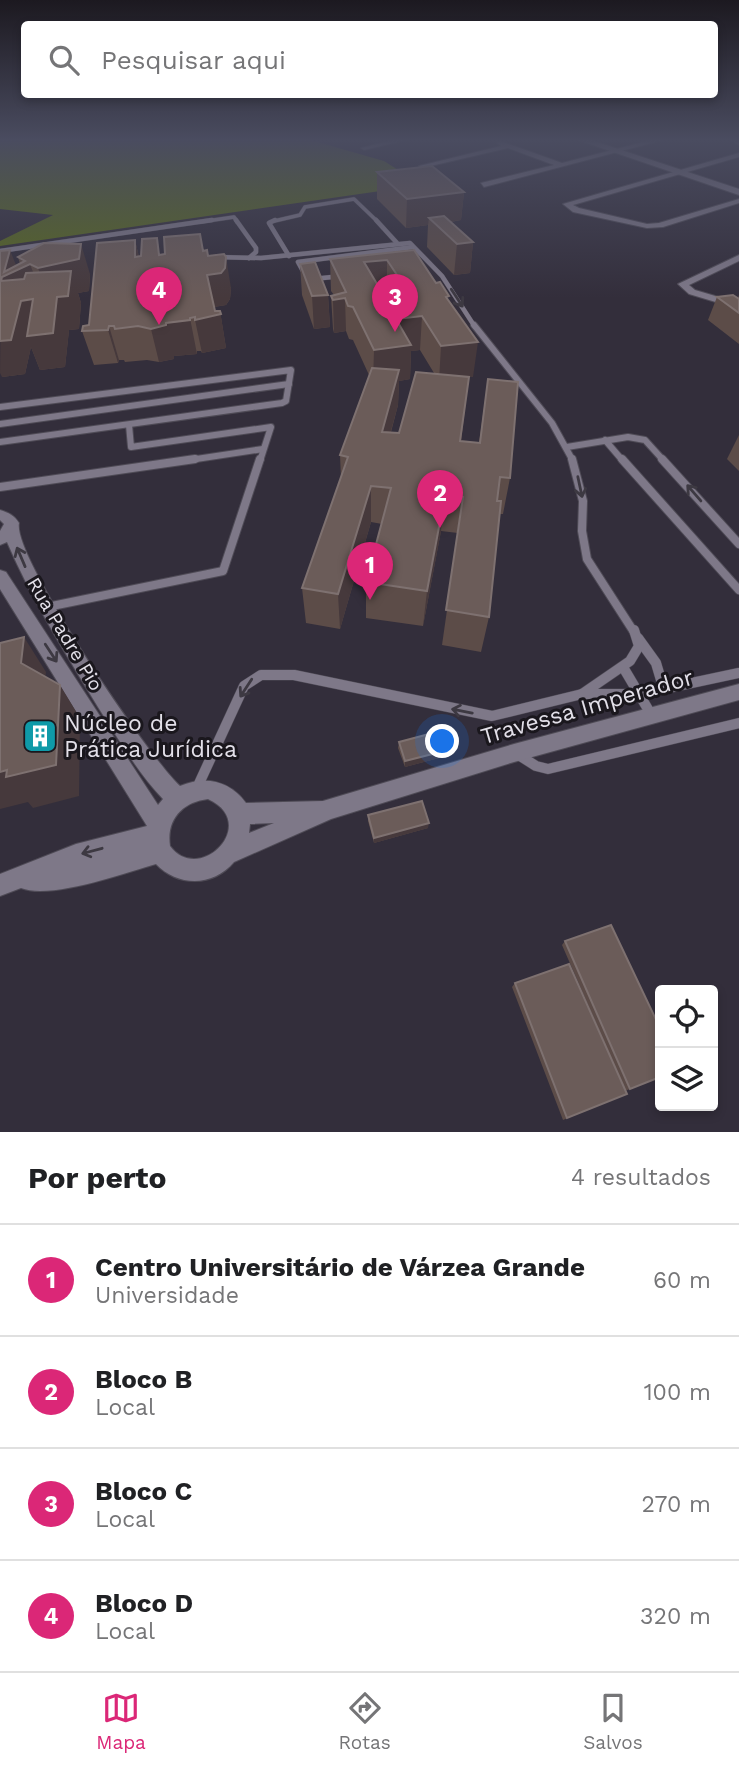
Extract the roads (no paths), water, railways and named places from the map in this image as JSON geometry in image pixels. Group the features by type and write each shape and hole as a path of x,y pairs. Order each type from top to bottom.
{"street":[{"path":"609,192 567,204 576,210 647,226 739,201"},
{"path":"739,258 683,284 692,292 739,306"},
{"name":"Rua Padre Pio","path":"3,529 47,607 133,744 187,794"},
{"name":"Rua Padre Pio","path":"0,576 159,837"},
{"name":"Travessa Imperador","path":"230,853 329,809 514,753 739,692"},
{"path":"222,792 231,799 240,814 238,840 230,853 219,863 192,872 179,869 168,862 159,837 166,811 187,794 222,792"},
{"name":"Travessa Imperador","path":"240,814 329,809"},
{"path":"6,883 74,876 159,837"}],"lane":[{"path":"289,256 271,221 300,215 306,207 355,199 397,243"},
{"path":"0,251 234,217 256,248 257,252 249,258"},
{"path":"201,257 289,256 397,243 408,243 413,247 442,276 475,326 552,423 567,447 577,471 583,501 582,531 587,559 656,663 664,690"},
{"path":"348,275 307,280 298,262 413,247"},
{"path":"418,267 432,265"},
{"path":"0,407 291,370 286,401 282,403 0,442"},
{"path":"0,424 289,384"},
{"path":"47,607 223,571 271,427 131,447 129,425"},
{"path":"567,447 634,437 650,443 739,544"},
{"path":"605,440 739,590"},
{"path":"0,487 263,449"},
{"path":"582,694 623,667 636,655 638,638"},
{"path":"623,667 652,716"},
{"path":"187,794 244,686 262,673 294,676 486,715 582,694 640,694 739,673"},
{"path":"514,753 536,766 548,769 739,723"}],"place":[{"name":"Bloco D","path":"159,325"},
{"name":"Bloco C","path":"395,332"},
{"name":"Bloco B","path":"440,528"},
{"name":"Centro Universitário de Várzea Grande","path":"370,600"},
{"name":"Núcleo de Prática Jurídica","path":"40,736"}]}
